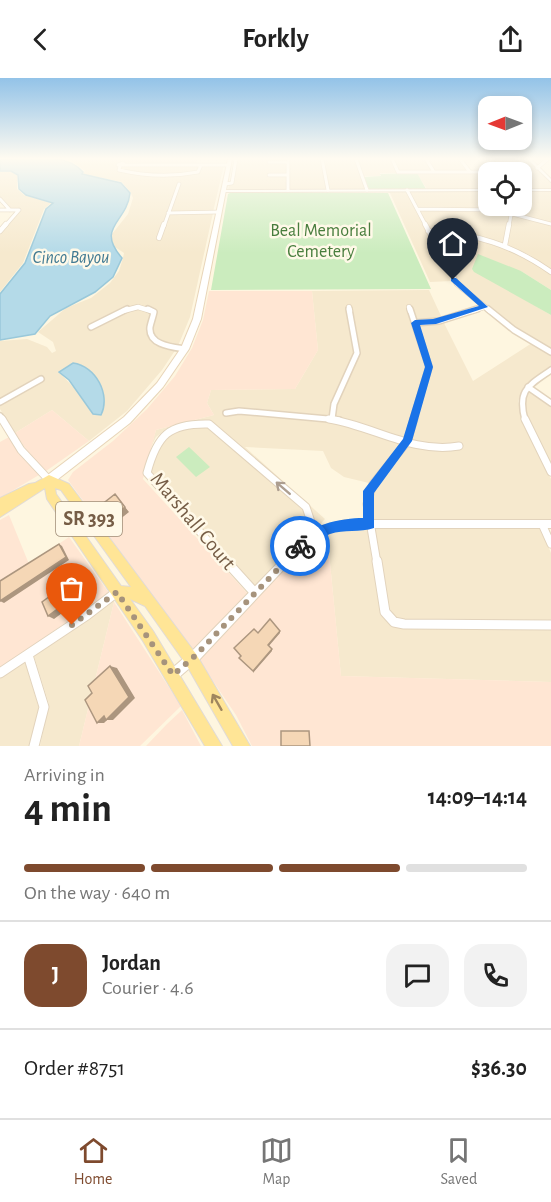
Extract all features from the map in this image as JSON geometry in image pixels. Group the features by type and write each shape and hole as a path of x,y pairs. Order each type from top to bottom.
{"main road":[{"path":"0,512 49,480 127,420 160,385 185,349 197,319 223,190"},
{"path":"0,503 49,480"},
{"name":"SR 393","path":"49,480 52,499 173,675 214,746"},
{"name":"SR 393","path":"49,480 65,487 191,659 242,746"},
{"path":"21,500 38,497 52,499"},
{"path":"117,592 134,593 150,603"}],"street":[{"path":"159,238 177,190"},
{"path":"407,190 453,280 519,333 551,352"},
{"path":"0,199 10,210"},
{"path":"417,209 478,209"},
{"path":"0,210 19,210 0,231"},
{"path":"168,213 219,212"},
{"path":"504,245 511,216"},
{"path":"523,216 551,224"},
{"path":"428,231 466,232 528,255 551,272"},
{"path":"332,419 334,404 357,353 349,307"},
{"path":"410,307 429,367 406,442 369,491 367,504 383,606 394,622 404,624 551,625"},
{"path":"415,323 434,322 484,307"},
{"path":"91,327 124,309 150,309 154,312 150,331 154,338 165,345 185,349"},
{"path":"551,370 528,387 521,401 523,415 551,472"},
{"path":"0,402 41,379"},
{"path":"528,387 551,403"},
{"path":"226,413 239,411 332,419 350,422 406,442 434,448 449,449 459,446"},
{"path":"0,416 21,450 49,480"},
{"name":"Marshall Court","path":"255,593 147,473 157,441 163,433 178,427 209,424 306,507 315,534"},
{"path":"173,675 301,544 315,534 336,526 547,524 551,544"},
{"path":"0,673 117,592"},
{"path":"28,655 44,707 34,746"}],"shaded area":[{"path":"0,190 18,190 24,195 51,203 44,209 23,263 0,292 0,233 21,210 12,209 0,198"},
{"path":"129,190 176,190 157,239 160,239 170,213 213,213 190,317 178,346 166,343 154,335 153,328 157,311 148,307 123,308 88,327 91,329 132,309 144,309 152,312 148,328 149,337 155,342 176,349 162,370 127,411 89,441 52,410 15,433 0,409 0,404 45,379 42,377 0,400 0,341 27,339 47,347 52,353 56,351 53,342 38,332 66,308 91,298 110,283 119,271 124,253 112,245 112,234 128,214 133,198","holes":["73,364 80,364 97,380 76,390 59,372"]},
{"path":"179,190 218,190 213,212 170,212"},
{"path":"478,190 478,208 419,208 409,191"},
{"path":"532,190 551,190 551,223 526,216 532,216"},
{"path":"386,191 406,191 452,281 430,282 390,193"},
{"path":"419,210 478,210 478,216 510,216 503,244 461,231 430,230"},
{"path":"513,216 551,225 551,270 530,255 507,245"},
{"path":"431,232 452,232 518,251 551,274 551,290 521,271 472,269 551,315 551,350 527,337 459,284"},
{"path":"429,290 442,318 417,321 411,306 407,307 426,366 404,439 351,420 335,418 337,405 359,353 351,306 346,306 354,353 332,404 329,417 229,410 222,413 225,416 239,413 332,421 402,443 369,483 344,477 331,468 323,451 245,447 325,519 317,528 308,505 212,422 180,424 214,415 207,403 211,390 295,389 318,350 312,291"},
{"path":"209,291 312,291 318,350 295,389 211,390 207,403 214,415 156,430 143,479 248,594 193,651 68,480 73,472 113,441 147,409 175,376 192,348 203,320"},
{"path":"443,321 473,381 532,343 551,353 551,367 524,386 518,401 524,426 551,479 551,521 373,521 371,505 376,485 409,445 434,451 451,451 463,447 460,443 447,446 411,441 432,367 418,324"},
{"path":"529,391 551,405 551,465 526,416 525,402"},
{"path":"52,410 89,441 46,471 30,455 15,433"},
{"path":"176,425 156,437 151,447 156,430"},
{"path":"207,426 302,508 311,533 298,542 255,587 151,472 160,442 179,429"},
{"path":"9,437 39,475 0,498 0,442"},
{"path":"9,515 29,564 69,537 109,593 0,668 0,520"},
{"path":"346,527 367,527 379,606 381,613 393,626 405,629 551,629 551,682 341,676 327,532"},
{"path":"374,527 540,527 551,553 551,621 404,620 396,618 388,606"},
{"path":"327,532 341,676 551,682 551,746 252,746 236,715 198,659 304,547"},
{"path":"113,599 79,746 40,746 49,704 34,656"},
{"path":"114,602 181,706 140,746 79,746"},
{"path":"25,662 39,709 36,725 29,746 0,746 0,678"},
{"path":"182,710 201,746 146,746 167,724"}],"green space":[{"name":"Beal Memorial Cemetery","path":"232,192 388,193 431,289 211,290 228,194"},
{"path":"478,254 521,271 551,290 551,315 474,272 472,269"},
{"path":"189,447 210,467 196,477 176,457"}],"water":[{"name":"Cinco Bayou","path":"20,190 127,190 130,193 128,203 115,225 111,239 114,248 122,258 113,277 95,292 50,316 35,334 0,340 0,294 25,263 46,209 53,203 26,195"},
{"path":"73,363 81,365 95,375 103,391 104,407 101,415 93,414 69,380 59,372"}],"building":[{"path":"115,494 125,507 110,519 100,506"},
{"path":"59,544 66,557 0,601 0,581"},
{"path":"65,585 72,598 48,616 42,602"},
{"path":"270,619 280,631 268,645 272,649 253,671 239,658 241,656 234,648 254,629 258,633"},
{"path":"110,666 129,697 106,720 104,716 97,723 85,700 92,693 88,686"},
{"path":"281,731 309,731 310,746 281,746"}],"way so far":[{"path":"72,625 117,592 173,675 196,655 300,546"}],"route":[{"path":"300,546 311,537 336,526 369,524 367,504 369,491 407,441 429,367 415,323 434,322 484,307 453,280"}]}
